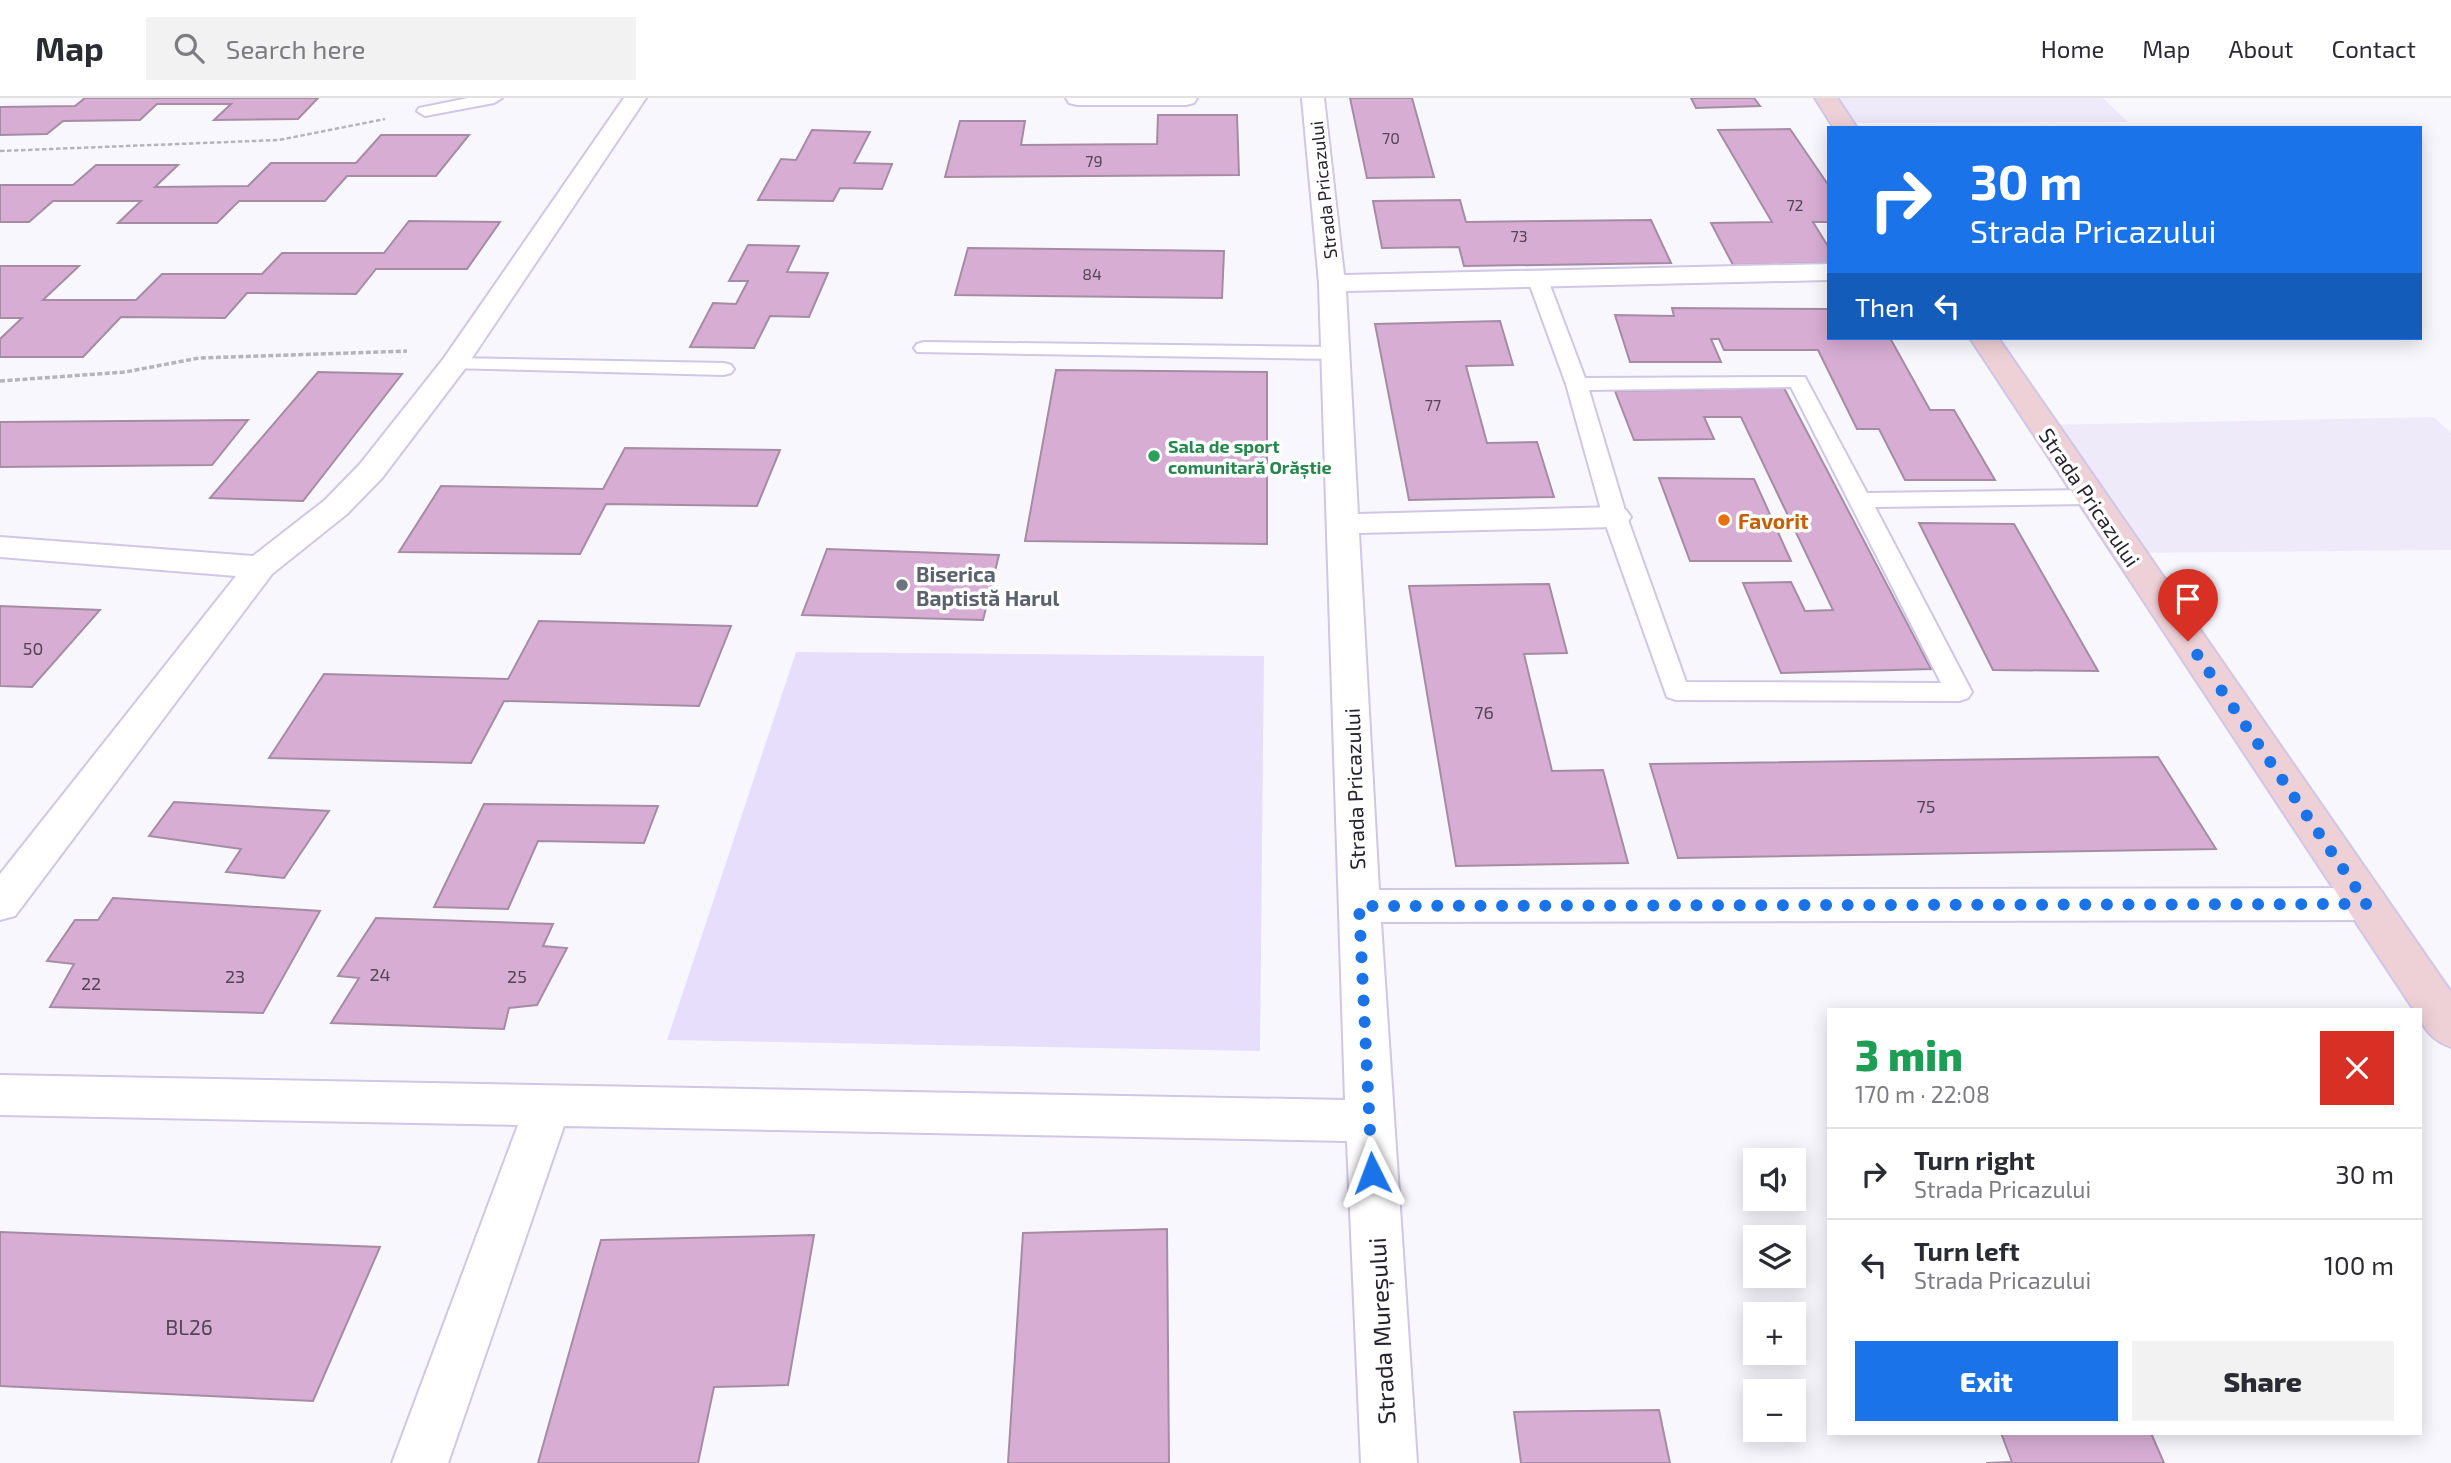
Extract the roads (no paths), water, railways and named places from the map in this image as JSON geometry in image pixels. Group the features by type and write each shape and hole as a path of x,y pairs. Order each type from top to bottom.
{"street":[{"path":"0,904 260,566 336,507 371,471 459,357 635,98"},
{"path":"1077,98 1186,98"},
{"name":"Strada Pricazului","path":"1313,98 1332,283 1359,906"},
{"path":"1826,98 1845,126"},
{"name":"Strada Pricazului","path":"1332,283 1827,272"},
{"name":"Strada Pricazului","path":"1985,340 2367,904"},
{"path":"1342,524 1615,517"},
{"path":"0,547 260,566"},
{"path":"1359,906 2367,904 2451,1028"},
{"name":"Strada Mureșului","path":"1359,906 1368,1121 1389,1463"},
{"path":"0,1095 1368,1121"},
{"path":"420,1463 548,1106"}],"lane":[{"path":"425,111 494,98"},
{"path":"1538,280 1577,384 1615,517 1676,691 1959,692 1798,381 1577,384"},
{"path":"924,348 1335,354"},
{"path":"459,357 724,369"},
{"path":"1859,500 2091,498"}],"place":[{"name":"Sala de sport comunitară Orăștie","path":"1154,456"},
{"name":"Favorit","path":"1724,520"},
{"name":"Biserica Baptistă Harul","path":"902,585"}]}
